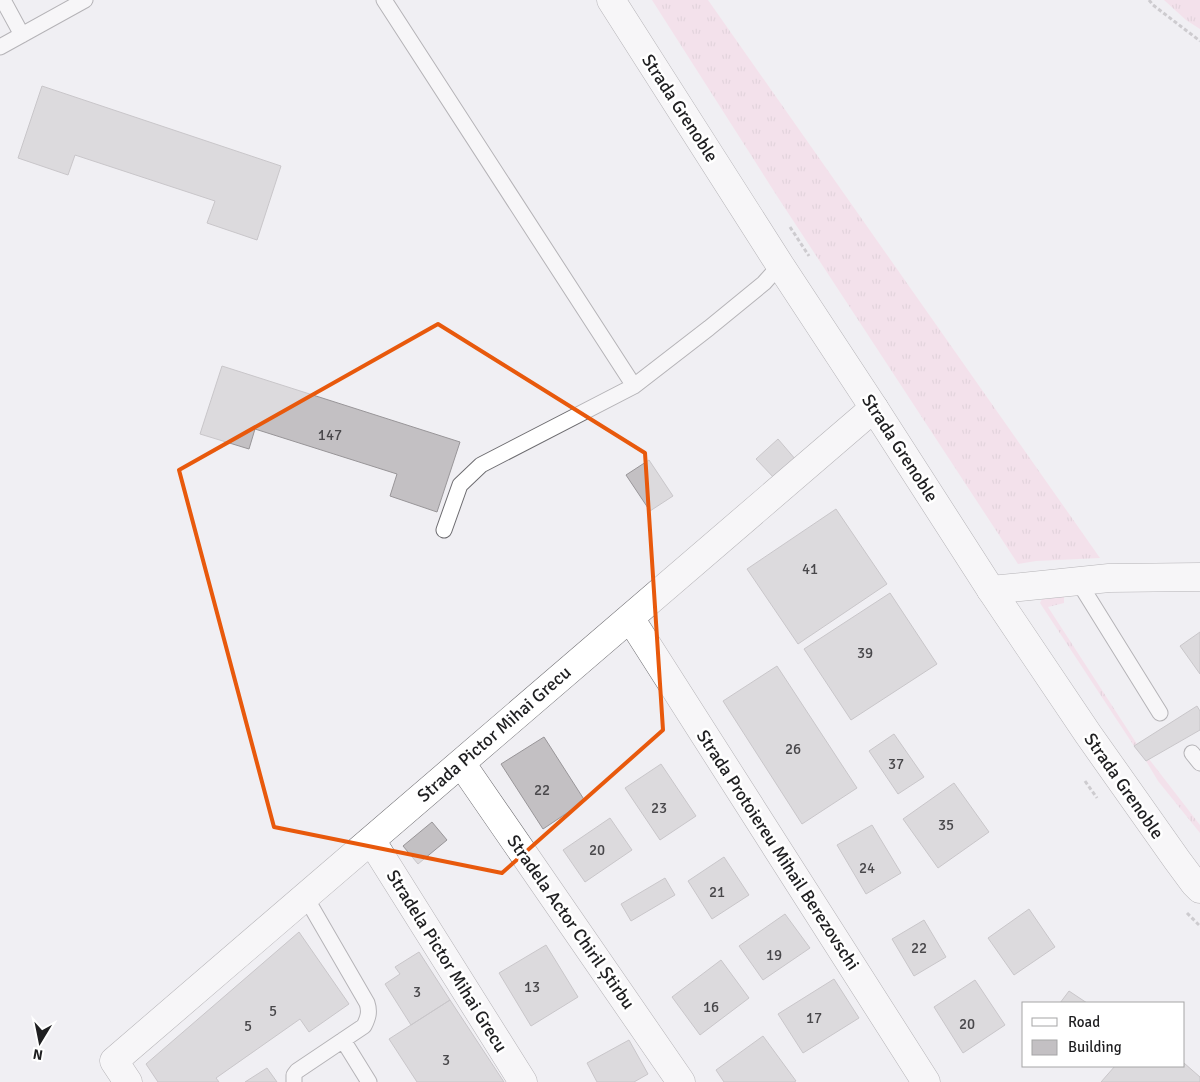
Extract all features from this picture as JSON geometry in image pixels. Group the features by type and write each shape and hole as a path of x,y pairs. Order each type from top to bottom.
{"street":[{"name":"Strada Grenoble","path":"611,0 991,590 1088,734 1198,885"},
{"name":"Strada Pictor Mihai Grecu","path":"121,1072 305,896 874,408"},
{"path":"991,590 1109,578 1200,577"},
{"name":"Strada Protoiereu Mihail Berezovschi","path":"630,618 926,1082"},
{"name":"Stradela Actor Chiril Știrbu","path":"461,763 681,1082"},
{"name":"Stradela Pictor Mihai Grecu","path":"371,840 524,1082"}],"lane":[{"path":"3,0 22,35"},
{"path":"0,47 85,0"},
{"path":"384,0 634,386"},
{"path":"444,530 460,485 481,465 634,386 764,283 780,265"},
{"path":"1078,581 1160,713"},
{"path":"294,1082 294,1074 364,1026 369,1010 368,1003 305,896"},
{"path":"343,1040 369,1082"}],"path":[{"path":"1149,0 1200,41"}],"highlighted area":[{"path":"438,324 645,453 663,730 502,873 274,827 179,470"}],"green space":[{"path":"652,0 708,0 1100,558 1036,561 1018,564 777,196"},
{"path":"1164,0 1200,0 1200,29 1186,20"},
{"path":"1064,597 1064,603 1048,607 1137,744 1134,746 1040,603 1042,599"},
{"path":"1149,759 1200,825 1200,833 1158,781 1146,761"}],"building":[{"path":"42,86 281,166 257,240 207,223 215,201 75,155 68,175 18,158"},
{"path":"222,366 460,442 437,512 390,496 397,474 255,429 249,449 200,434"},
{"path":"778,439 796,460 775,479 756,459"},
{"path":"649,460 673,496 650,511 626,475"},
{"path":"836,509 887,584 798,644 747,569"},
{"path":"890,593 937,664 851,720 804,649"},
{"path":"1200,632 1200,674 1180,646"},
{"path":"777,666 857,788 802,824 723,701"},
{"path":"1197,706 1200,711 1200,730 1146,761 1134,746"},
{"path":"894,734 924,777 898,794 869,751"},
{"path":"544,737 585,801 543,829 501,764"},
{"path":"661,764 696,816 660,840 625,788"},
{"path":"954,783 989,832 938,868 903,819"},
{"path":"610,818 632,850 585,882 563,850"},
{"path":"432,822 447,840 418,864 403,846"},
{"path":"872,825 901,873 866,894 837,845"},
{"path":"724,857 749,895 712,919 688,881"},
{"path":"665,878 675,895 631,921 621,904"},
{"path":"1029,909 1055,947 1014,975 988,938"},
{"path":"785,914 810,948 763,980 739,946"},
{"path":"924,920 946,957 914,976 892,939"},
{"path":"299,932 349,1004 309,1032 300,1019 216,1078 219,1082 158,1082 146,1064"},
{"path":"546,945 578,997 531,1026 499,973"},
{"path":"419,952 450,1000 411,1025 385,984 400,974 395,967"},
{"path":"721,960 749,998 700,1035 672,997"},
{"path":"834,979 859,1018 803,1053 778,1014"},
{"path":"975,980 1005,1025 963,1053 934,1007"},
{"path":"1069,991 1086,1002 1061,1002"},
{"path":"450,1000 504,1082 417,1082 389,1039"},
{"path":"763,1036 796,1081 724,1082 716,1070"},
{"path":"629,1040 648,1074 634,1082 597,1082 587,1063"},
{"path":"1185,1064 1200,1077 1200,1082 1101,1082 1114,1067 1185,1067"},
{"path":"267,1068 277,1082 245,1082"}]}
